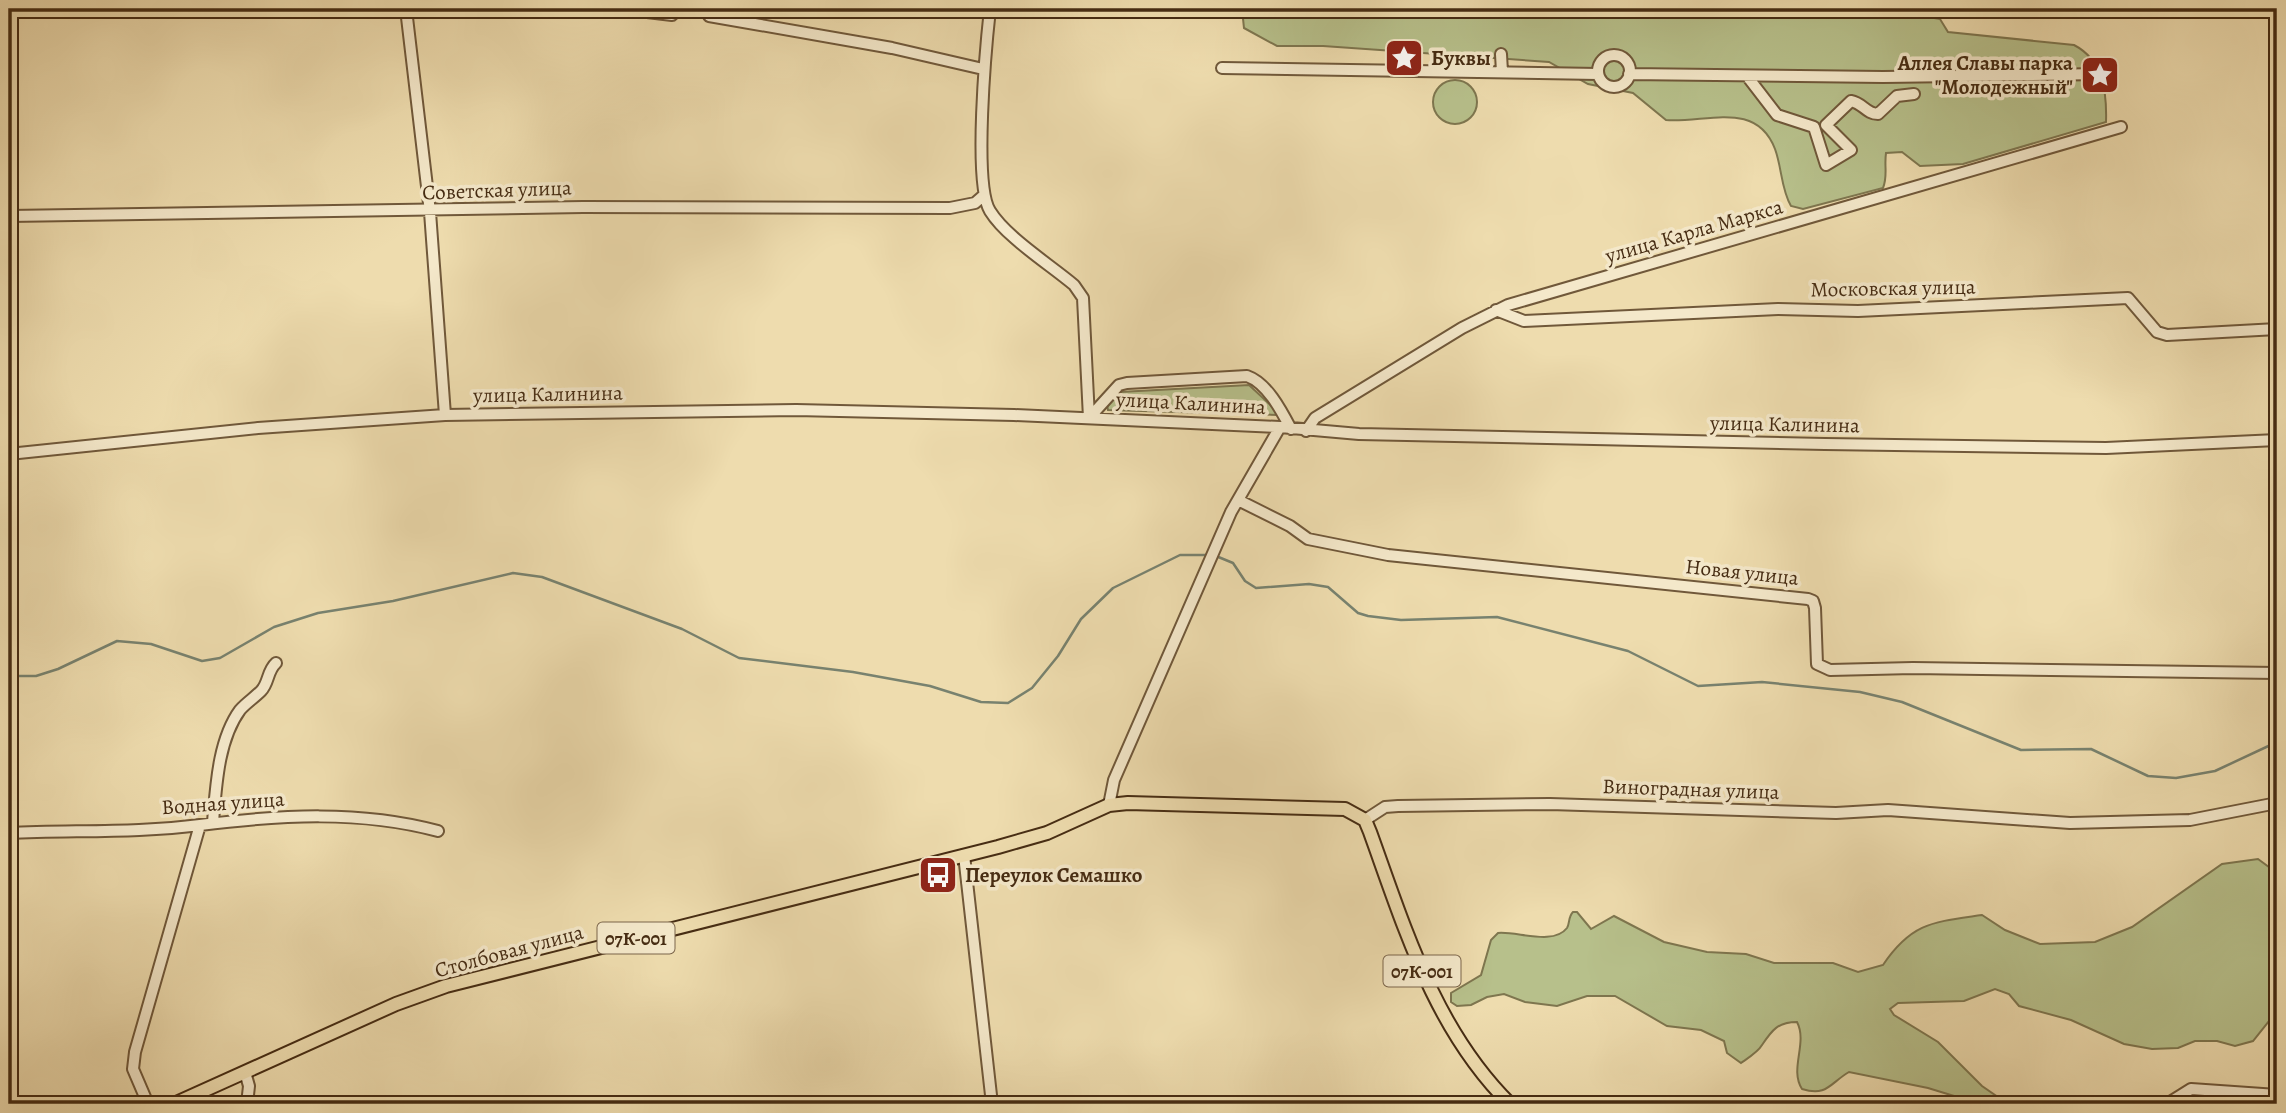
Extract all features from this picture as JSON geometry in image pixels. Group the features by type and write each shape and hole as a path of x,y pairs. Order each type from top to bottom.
{"main road":[{"name":"07К-001","path":"1109,804 1321,807 1356,813 1364,820 1436,1001 1458,1044 1489,1083 1510,1104"},
{"name":"Столбовая улица","path":"174,1104 396,1004 446,986 1047,833 1109,804"}],"street":[{"path":"406,9 430,212 445,415"},
{"path":"622,9 672,15 677,9"},
{"path":"989,9 983,69 983,196 999,223 1074,285 1083,298 1089,418"},
{"path":"709,16 892,48 983,69"},
{"path":"1501,54 1502,72"},
{"path":"1610,56 1625,60 1629,74 1623,84 1612,87 1601,81 1599,66 1610,56"},
{"path":"1222,68 1379,75 1456,76 1502,72 1598,74"},
{"path":"1629,74 2103,74"},
{"path":"1747,76 1777,115 1814,127 1826,165 1851,150 1826,125 1842,108 1851,101 1857,102 1869,113 1878,114 1897,96 1914,94"},
{"name":"улица Карла Маркса","path":"1306,431 1315,418 1496,310 1760,234 1923,182 2121,127"},
{"name":"Советская улица","path":"9,216 430,212 583,207 950,208 975,203 983,196"},
{"name":"Московская улица","path":"1496,310 1524,321 1778,309 1857,310 2128,298 2157,332 2166,335 2277,329"},
{"name":"улица Калинина","path":"1089,418 1119,385 1247,376 1256,379 1281,410 1285,428"},
{"name":"улица Калинина","path":"9,454 258,428 445,415 796,411 1089,418 1306,431 2014,447 2106,448 2277,440"},
{"path":"1109,804 1114,780 1217,543 1238,500 1285,428"},
{"name":"Новая улица","path":"1238,500 1323,544 1388,555 1808,599 1813,601 1815,608 1817,663 1830,670 1913,668 2277,673"},
{"path":"213,822 224,746 231,726 240,710 261,691 276,663"},
{"name":"Виноградная улица","path":"1364,820 1385,807 1550,804 1836,813 1888,810 2070,824 2137,823 2190,820 2277,803"},
{"name":"Водная улица","path":"9,833 201,825 213,822 338,815 374,817 438,831"},
{"path":"148,1104 133,1069 135,1052 201,825"},
{"path":"964,855 992,1104"},
{"path":"245,1072 249,1086 247,1104"},
{"path":"2167,1104 2191,1089 2277,1095"},
{"path":"1408,1104 1470,1104"}],"green space":[{"path":"1242,9 1910,9 1908,15 1940,19 1948,32 2074,45 2084,51 2097,68 2106,99 2106,122 1963,164 1920,166 1902,152 1886,153 1883,188 1803,209 1791,206 1783,186 1775,149 1767,134 1756,124 1743,119 1729,117 1666,120 1633,93 1588,84 1549,62 1323,46 1277,46 1244,28"},
{"path":"1455,80 1470,87 1477,102 1470,117 1455,124 1440,117 1433,102 1440,87"},
{"path":"1249,385 1278,412 1277,415 1108,410 1107,405 1120,392"},
{"path":"2258,859 2277,873 2277,1011 2253,1041 2235,1046 2217,1041 2195,1041 2178,1048 2152,1049 2124,1044 2071,1020 2019,1006 2009,994 1995,989 1964,1001 1898,1003 1890,1009 1894,1015 1938,1042 1982,1086 2008,1104 1967,1104 1954,1096 1928,1088 1849,1072 1823,1090 1802,1089 1797,1073 1801,1039 1797,1022 1785,1023 1776,1028 1758,1050 1741,1063 1727,1053 1724,1041 1701,1030 1667,1026 1615,996 1587,996 1557,1006 1525,1002 1504,994 1487,997 1471,1005 1457,1006 1451,1002 1451,993 1481,975 1491,940 1498,933 1553,936 1567,928 1573,912 1577,912 1591,929 1614,916 1664,942 1707,952 1746,954 1774,963 1833,963 1858,972 1883,965 1904,940 1925,926 1982,915 2005,930 2040,944 2095,942 2132,927 2222,864"}],"waterway":[{"path":"9,676 36,676 58,669 117,641 151,644 202,661 220,658 274,627 318,613 393,601 513,573 542,577 682,629 739,658 853,672 930,686 981,702 1008,703 1032,688 1058,656 1081,619 1113,588 1180,555 1210,555"},
{"path":"1216,556 1233,563 1245,581 1256,588 1309,584 1328,587 1358,613 1368,616 1401,620 1497,617 1628,651 1698,686 1762,682 1860,692 1902,702 2021,750 2091,749 2148,776 2176,778 2215,771 2277,742"}],"place":[{"name":"Буквы","path":"1404,58"},
{"name":"Аллея Славы парка \"Молодежный\"","path":"2100,75"},
{"name":"Переулок Семашко","path":"938,875"}]}
